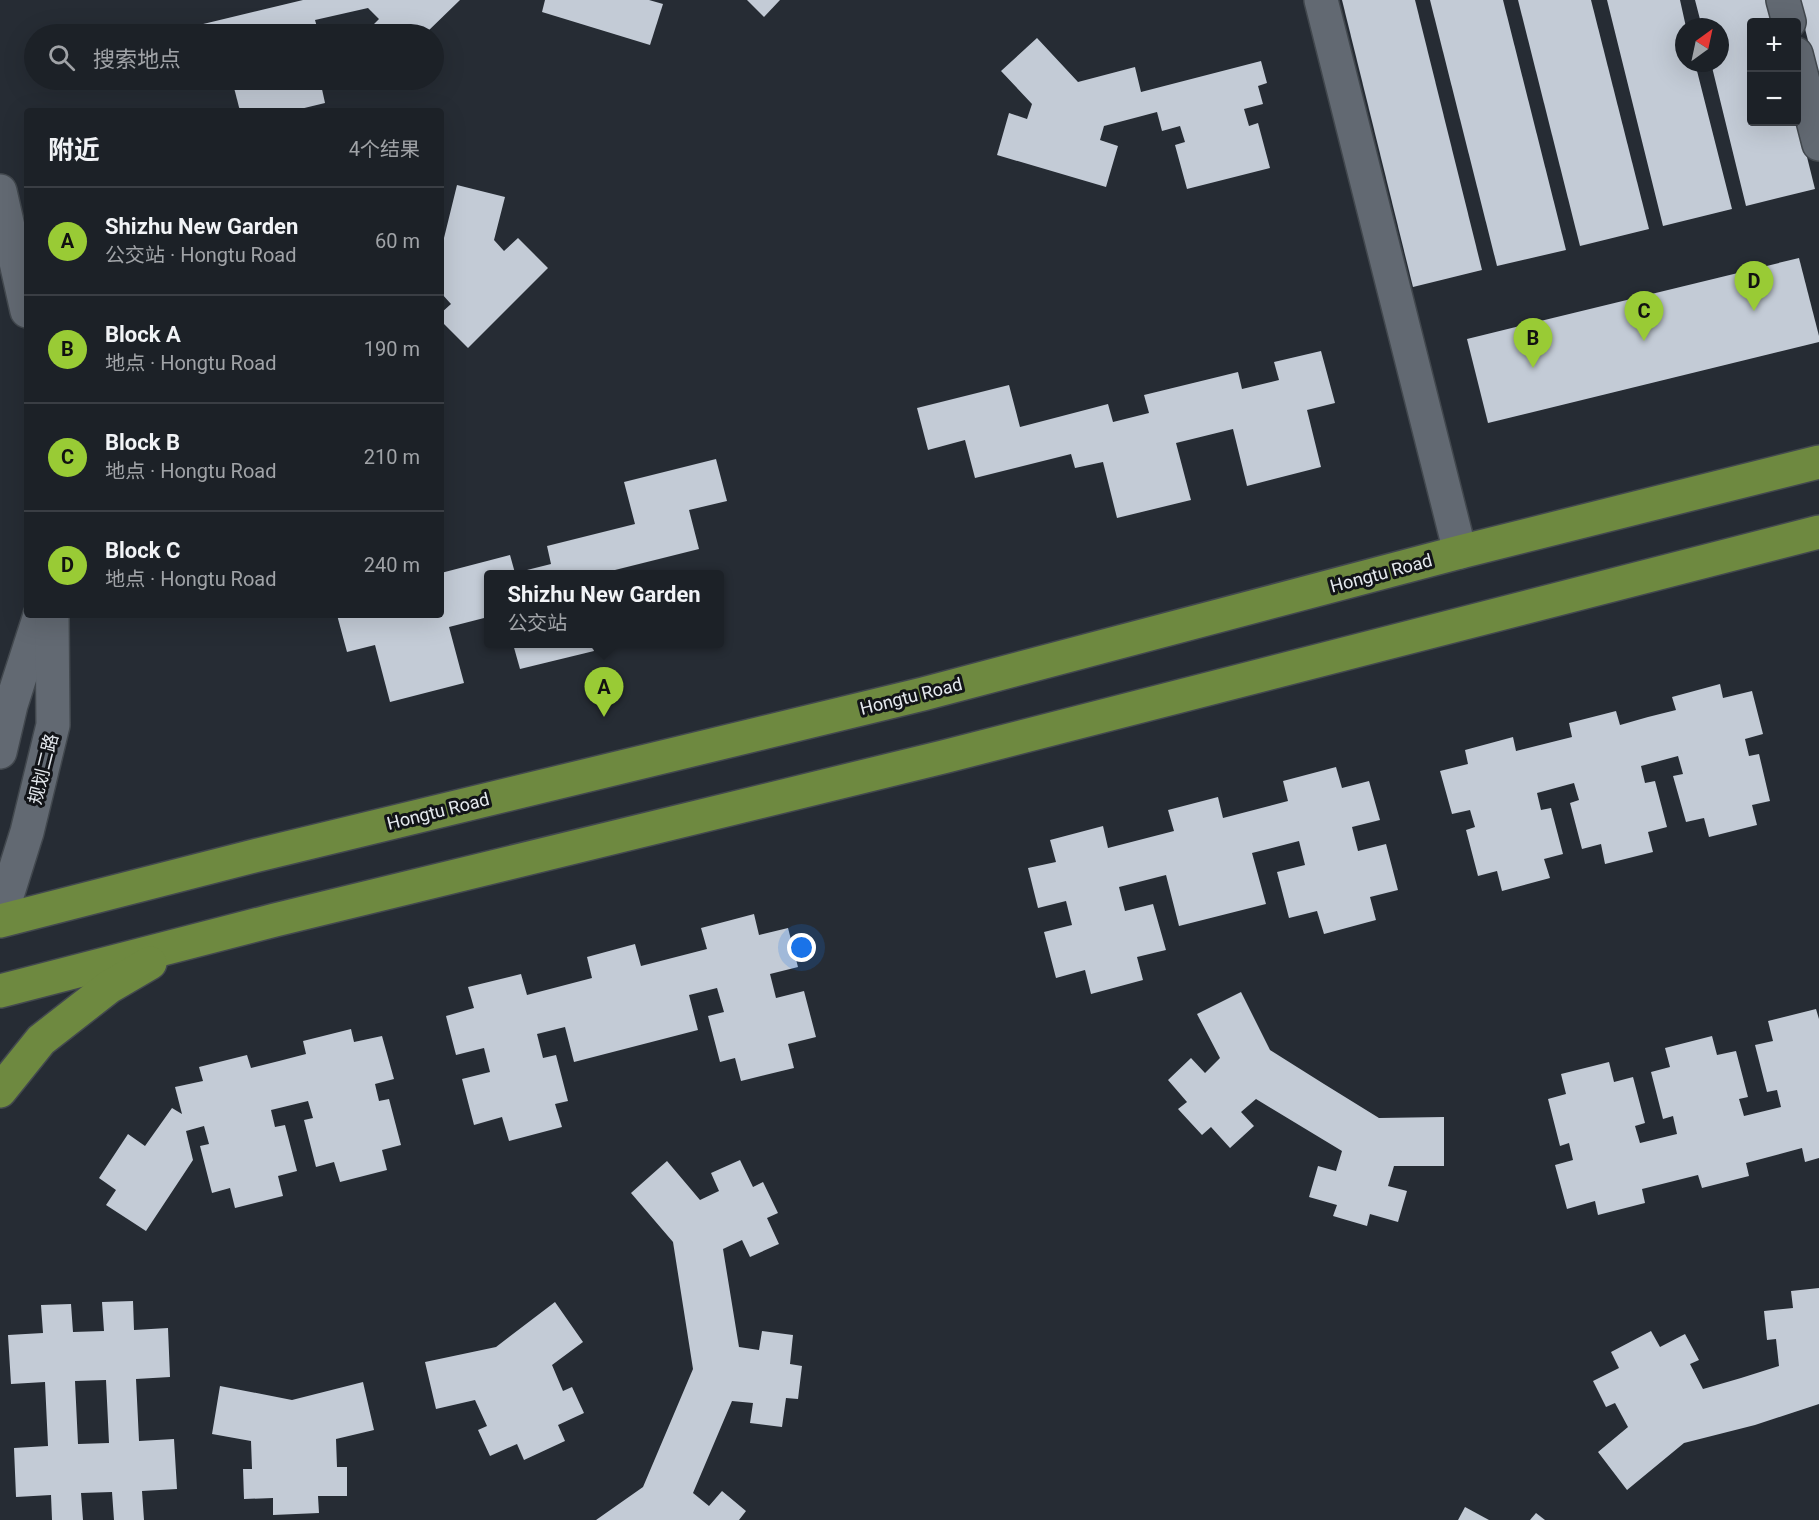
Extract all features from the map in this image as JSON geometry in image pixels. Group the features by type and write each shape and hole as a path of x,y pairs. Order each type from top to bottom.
{"main road":[{"name":"Hongtu Road","path":"0,919 923,694 1460,552 1819,462"},
{"path":"0,991 943,757 1819,532"},
{"path":"0,1091 41,1040 109,987 179,945"}],"street":[{"path":"1321,0 1460,552"},
{"path":"1783,0 1787,18"},
{"path":"1801,70 1819,144"},
{"path":"0,191 24,298"},
{"path":"1779,542 1819,547"},
{"path":"0,752 11,705 39,618"},
{"name":"规划二路","path":"0,919 27,832 53,725 52,618"}],"building":[{"path":"303,0 460,0 435,24 374,24 379,19 368,8 315,20 316,24 203,24"},
{"path":"545,0 649,0 663,4 650,45 542,12"},
{"path":"747,0 780,0 764,17"},
{"path":"1342,0 1415,0 1482,270 1413,287"},
{"path":"1430,0 1503,0 1566,250 1497,266"},
{"path":"1518,0 1591,0 1649,229 1580,246"},
{"path":"1607,0 1680,0 1684,18 1675,18 1675,72 1697,72 1732,209 1663,226"},
{"path":"1695,0 1768,0 1773,18 1747,18 1747,126 1799,126 1815,189 1746,206 1713,72 1729,72 1729,18 1700,18"},
{"path":"1798,0 1819,0 1819,81 1818,81"},
{"path":"1037,38 1078,82 1135,67 1141,92 1261,61 1267,83 1258,86 1263,104 1244,109 1249,126 1258,123 1270,168 1187,189 1175,145 1185,142 1180,126 1162,131 1157,112 1104,126 1100,140 1118,146 1106,187 997,155 1009,113 1027,119 1032,104 1001,71"},
{"path":"235,90 322,90 325,103 304,108 239,108"},
{"path":"457,185 505,197 494,240 504,251 518,238 548,268 468,348 444,324 444,310 451,304 444,296 444,238"},
{"path":"1799,258 1819,342 1488,423 1467,339"},
{"path":"1321,351 1335,403 1307,410 1321,467 1247,486 1233,429 1176,443 1191,500 1117,518 1103,462 1075,468 1071,454 975,478 965,440 928,450 917,408 1009,385 1020,427 1108,404 1113,422 1149,413 1144,395 1238,372 1242,389 1279,380 1274,362"},
{"path":"716,459 727,501 689,510 699,549 615,570 527,570 551,564 547,546 635,524 624,482"},
{"path":"510,555 514,570 484,570 484,618 449,627 464,683 390,702 375,645 347,652 338,618 444,618 444,572"},
{"path":"514,648 593,648 594,651 520,669"},
{"path":"1720,684 1723,698 1752,691 1763,734 1745,739 1749,756 1759,754 1770,801 1752,805 1757,825 1709,837 1704,818 1686,822 1673,776 1683,774 1678,756 1641,766 1645,783 1655,781 1667,827 1648,832 1653,852 1605,864 1601,844 1582,849 1570,803 1579,800 1574,783 1537,793 1541,810 1551,808 1563,854 1544,859 1550,878 1502,891 1497,871 1478,876 1466,830 1475,827 1470,810 1452,814 1440,771 1468,764 1465,750 1513,737 1516,751 1572,737 1569,723 1616,711 1620,725 1676,710 1672,697"},
{"path":"1336,767 1342,788 1369,781 1380,820 1352,827 1358,851 1386,844 1398,890 1370,897 1376,920 1324,934 1317,911 1289,918 1277,872 1305,865 1299,841 1252,853 1266,904 1179,926 1166,875 1119,887 1125,911 1153,904 1166,950 1137,957 1143,980 1091,994 1085,970 1056,978 1044,932 1072,925 1066,901 1038,908 1028,868 1056,862 1050,840 1103,826 1108,848 1174,831 1168,810 1218,797 1223,818 1288,801 1283,781"},
{"path":"754,914 759,935 788,928 798,967 770,974 776,998 804,991 816,1037 788,1044 794,1068 741,1081 735,1058 720,1062 708,1016 724,1012 717,988 689,995 698,1030 574,1062 565,1027 537,1034 543,1058 556,1055 568,1101 555,1104 562,1127 509,1141 502,1117 474,1125 462,1079 490,1072 484,1048 456,1055 446,1016 474,1008 468,987 521,974 527,995 592,978 587,957 635,944 641,966 707,949 701,928"},
{"path":"1241,992 1270,1050 1379,1118 1444,1117 1444,1166 1394,1166 1388,1186 1407,1191 1398,1222 1370,1214 1367,1226 1333,1216 1337,1205 1309,1197 1318,1166 1336,1171 1342,1151 1256,1099 1241,1112 1254,1126 1230,1148 1211,1127 1202,1135 1178,1109 1187,1102 1168,1080 1191,1058 1205,1073 1220,1058 1197,1014"},
{"path":"1816,1009 1819,1019 1819,1158 1805,1162 1802,1148 1746,1163 1749,1176 1702,1188 1698,1175 1642,1189 1645,1203 1598,1215 1595,1201 1567,1209 1555,1165 1573,1160 1569,1143 1560,1146 1548,1099 1566,1094 1561,1074 1609,1062 1614,1082 1633,1077 1645,1123 1635,1126 1640,1143 1677,1134 1673,1116 1663,1119 1651,1072 1670,1067 1665,1048 1712,1036 1717,1055 1736,1051 1748,1097 1739,1099 1744,1116 1781,1107 1777,1090 1767,1092 1755,1045 1773,1041 1768,1021"},
{"path":"351,1029 354,1042 382,1036 394,1079 375,1084 379,1101 389,1099 401,1145 382,1150 387,1170 340,1182 334,1162 316,1167 304,1120 313,1118 308,1101 271,1110 275,1127 285,1125 297,1171 278,1176 283,1196 235,1208 230,1188 212,1193 200,1146 209,1144 204,1126 186,1131 193,1160 146,1231 106,1205 116,1190 99,1178 128,1134 145,1146 172,1108 182,1114 175,1087 203,1081 199,1067 247,1055 251,1068 279,1061 306,1054 303,1041"},
{"path":"740,1160 753,1187 763,1182 778,1213 767,1218 779,1244 750,1257 742,1240 723,1249 739,1347 759,1350 762,1331 793,1335 790,1364 802,1366 798,1399 786,1398 782,1427 750,1423 753,1403 732,1401 693,1493 709,1506 722,1491 746,1511 739,1520 596,1520 643,1487 693,1369 673,1242 631,1193 667,1161 700,1200 719,1191 711,1173"},
{"path":"1819,1288 1819,1404 1755,1425 1684,1443 1627,1490 1598,1452 1628,1427 1615,1403 1606,1407 1593,1381 1619,1368 1611,1352 1651,1331 1660,1347 1685,1334 1699,1360 1690,1364 1703,1389 1741,1378 1779,1366 1776,1339 1767,1340 1764,1311 1793,1308 1791,1291"},
{"path":"133,1301 134,1330 168,1328 170,1377 136,1379 139,1441 174,1439 177,1489 142,1491 144,1520 114,1520 112,1492 81,1493 83,1520 52,1520 51,1495 16,1497 14,1448 48,1446 45,1382 11,1384 8,1335 43,1333 41,1305 71,1304 73,1332 104,1331 102,1302","holes":["106,1380 109,1443 78,1444 75,1381"]},
{"path":"555,1302 583,1342 552,1365 563,1391 572,1387 584,1413 558,1425 565,1441 524,1460 517,1444 490,1456 478,1430 487,1426 475,1400 436,1409 425,1362 496,1347"},
{"path":"363,1382 374,1430 336,1439 337,1467 347,1467 347,1496 318,1496 319,1513 273,1515 273,1498 244,1499 243,1469 252,1469 251,1441 212,1434 220,1386 292,1400"},
{"path":"1465,1507 1489,1520 1458,1520"},
{"path":"1536,1513 1545,1520 1530,1520"}],"place":[{"name":"Block C","path":"1754,311"},
{"name":"Block B","path":"1644,341"},
{"name":"Block A","path":"1533,368"},
{"name":"Shizhu New Garden","path":"604,717"}]}
